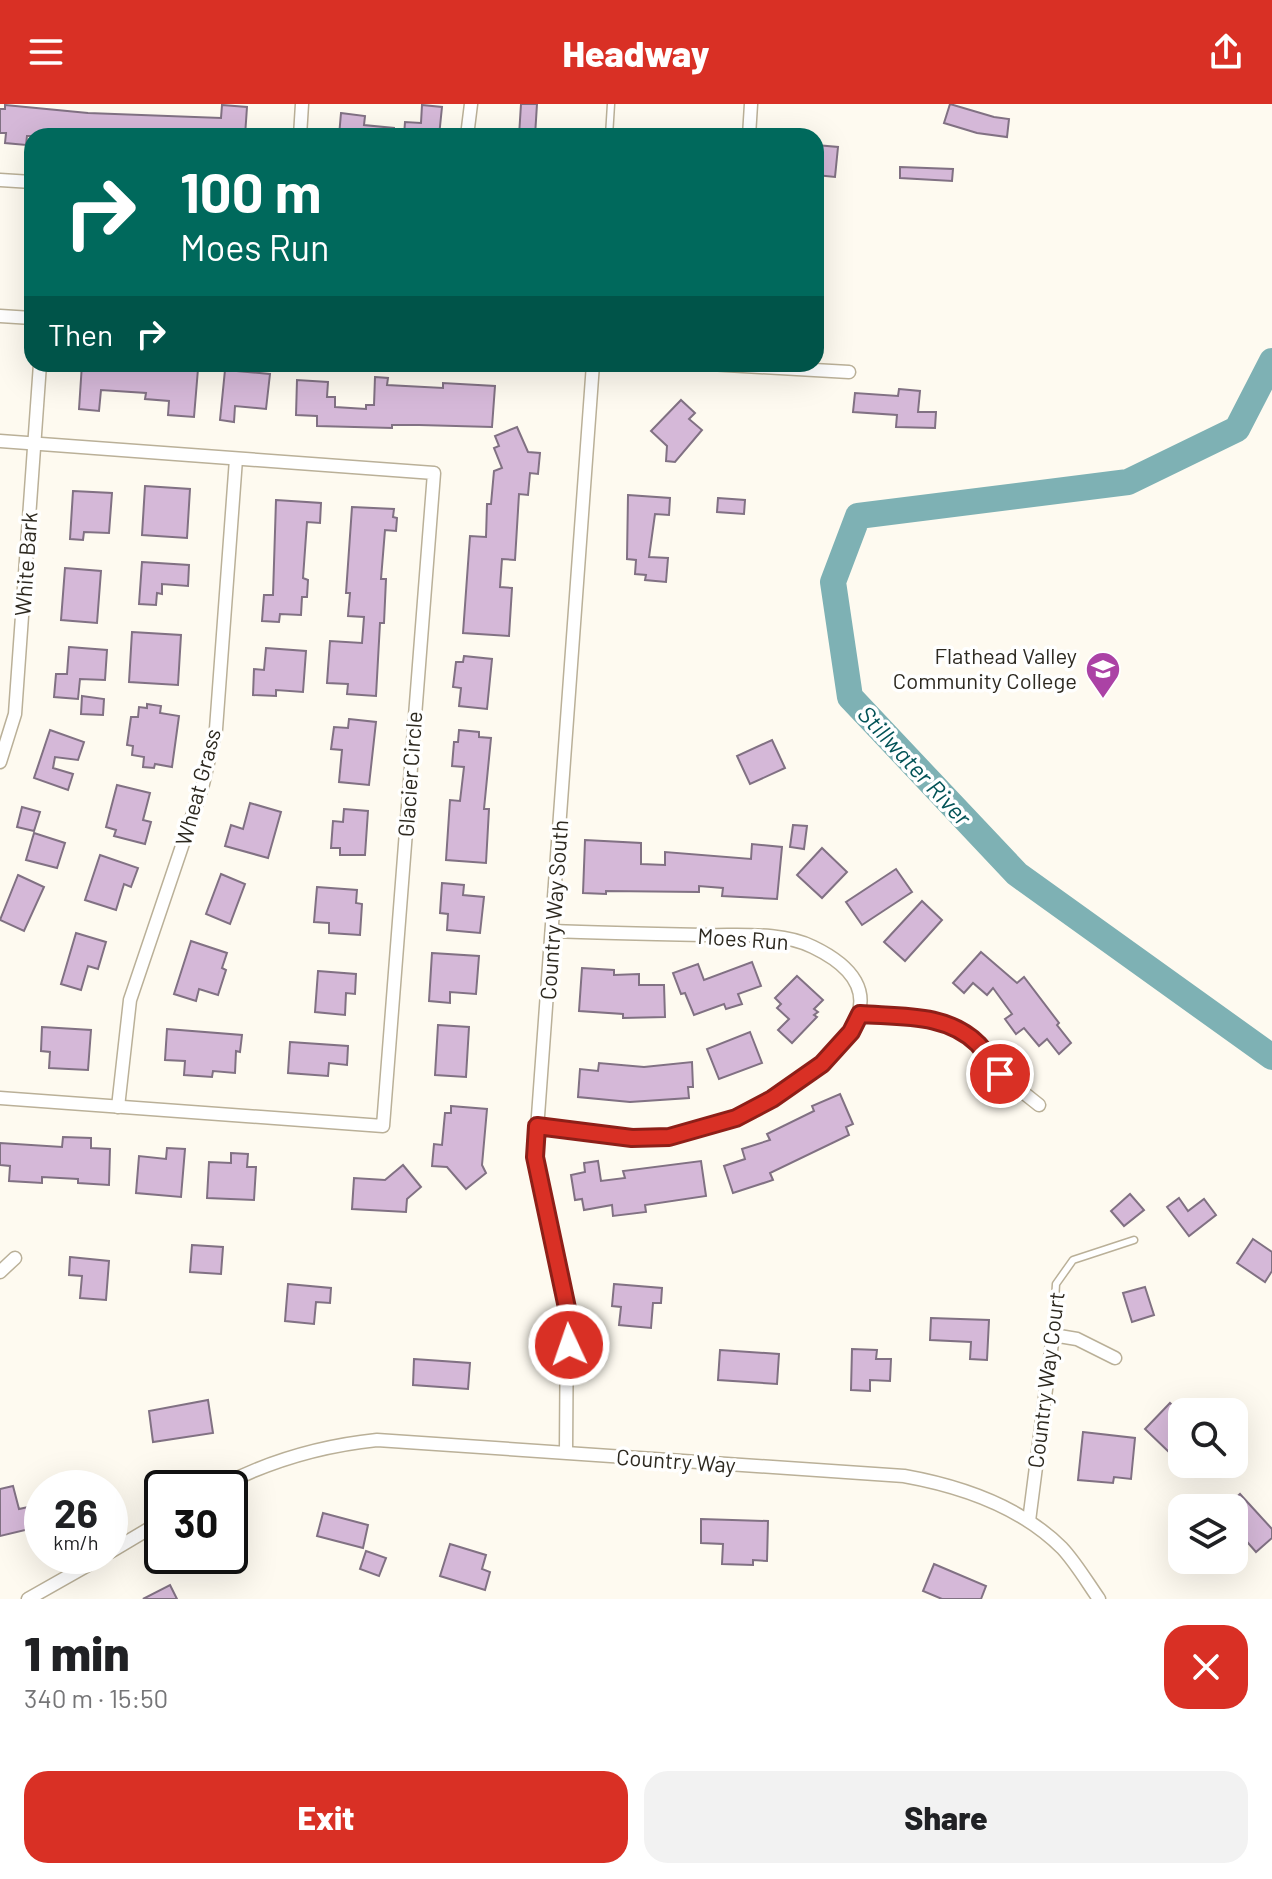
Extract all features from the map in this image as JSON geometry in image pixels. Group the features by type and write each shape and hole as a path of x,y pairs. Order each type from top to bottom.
{"street":[{"path":"300,128 302,104"},
{"path":"468,128 471,104"},
{"path":"750,128 751,104"},
{"path":"0,180 24,182"},
{"path":"0,316 24,318"},
{"path":"824,370 849,372"},
{"name":"White Bark","path":"0,762 15,714 39,372"},
{"name":"Country Way South","path":"566,1452 567,1308 535,1157 592,372"},
{"name":"Glacier Circle","path":"0,441 434,473 383,1126 0,1098"},
{"name":"Wheat Grass","path":"118,1107 130,1000 203,784 216,729 236,459"},
{"name":"Moes Run","path":"552,931 768,936 810,945 841,964 850,976 859,989 860,1014"},
{"path":"537,1126 632,1138 669,1137 736,1118 772,1099 822,1064 851,1032 860,1014 927,1019 955,1026 978,1044 1000,1074 1039,1105"},
{"path":"0,1272 15,1258"},
{"path":"1053,1335 1077,1339 1115,1358"},
{"name":"Country Way Court","path":"1029,1521 1053,1335"},
{"name":"Country Way","path":"248,1474 281,1459 338,1444 377,1440 904,1476 976,1496 1029,1521 1070,1558 1099,1599"},
{"path":"28,1599 72,1574"}],"lane":[{"path":"610,128 611,104"},
{"name":"Country Way Court","path":"1053,1335 1056,1284 1073,1260 1134,1240"}],"building":[{"path":"521,104 537,104 536,128 520,128"},
{"path":"950,104 1009,119 1007,137 977,133 944,123"},
{"path":"5,105 88,113 221,118 222,105 247,107 246,128 24,128 24,145 5,143 6,133 0,133 0,109 5,109"},
{"path":"422,105 442,107 440,128 405,128 405,122 421,123"},
{"path":"341,113 365,116 364,125 394,128 340,128"},
{"path":"824,146 838,147 835,177 824,176"},
{"path":"900,167 953,169 952,181 900,178"},
{"path":"81,372 198,372 194,417 168,415 169,401 145,399 146,393 101,390 99,411 79,409"},
{"path":"225,372 270,374 266,409 235,406 234,422 220,420"},
{"path":"375,377 388,378 387,385 443,388 443,383 495,386 492,427 317,426 317,416 296,415 297,380 328,382 327,397 335,397 335,407 366,409 366,405 374,405"},
{"path":"899,389 920,391 918,412 936,412 935,428 896,427 897,415 853,412 855,393 898,396"},
{"path":"681,400 695,413 689,419 702,430 675,462 666,461 667,446 651,431"},
{"path":"517,427 528,452 540,453 538,474 530,473 528,495 519,494 515,560 502,559 500,587 512,588 509,636 463,633 470,536 486,537 487,504 491,504 494,471 502,468 494,448 499,446 495,436"},
{"path":"145,486 190,489 187,538 142,535"},
{"path":"73,491 112,493 109,533 84,532 83,540 70,539"},
{"path":"628,495 670,498 669,515 655,514 649,557 668,558 666,582 645,580 646,575 635,574 636,560 627,559"},
{"path":"718,498 745,500 744,514 717,512"},
{"path":"276,500 321,503 320,523 307,522 303,578 308,580 307,597 302,597 301,615 280,614 279,622 262,621 264,595 273,595"},
{"path":"352,507 394,509 393,517 397,518 396,531 385,530 381,579 386,579 384,623 380,623 376,696 347,694 348,684 327,683 330,641 362,643 364,617 348,616 350,593 346,593"},
{"path":"142,562 189,565 188,586 162,584 162,594 157,593 156,605 139,604"},
{"path":"65,568 101,571 97,623 61,620"},
{"path":"132,632 181,635 178,685 129,682"},
{"path":"69,647 107,650 105,680 80,679 78,699 54,697 56,674 67,674"},
{"path":"266,648 306,651 303,692 276,690 276,696 253,695 254,669 264,670"},
{"path":"464,656 492,659 487,709 459,706 461,688 453,687 456,662 463,662"},
{"path":"82,696 104,699 103,715 81,714"},
{"path":"147,704 161,706 160,713 179,716 172,767 155,764 154,768 143,767 144,757 132,755 133,746 127,745 131,717 138,717 139,707 147,708"},
{"path":"349,719 376,722 369,785 339,782 342,750 331,749 334,727 348,728"},
{"path":"50,730 84,742 78,760 55,757 53,768 73,774 68,790 34,778"},
{"path":"459,730 479,732 479,737 491,738 484,809 489,809 486,863 446,860 450,800 460,801 464,767 452,766 454,742 458,742"},
{"path":"772,740 785,768 750,784 737,756"},
{"path":"117,785 150,793 143,820 151,822 145,844 114,836 116,830 106,827"},
{"path":"250,803 281,812 268,858 225,846 231,825 243,829"},
{"path":"22,807 40,812 34,831 17,827"},
{"path":"344,809 368,811 365,855 340,855 340,848 331,848 333,821 343,822"},
{"path":"793,825 807,826 804,849 790,847"},
{"path":"34,833 65,843 57,868 26,860"},
{"path":"585,840 641,843 641,864 665,865 665,852 751,859 752,844 782,847 777,899 722,896 723,888 699,886 699,892 583,893"},
{"path":"822,848 847,872 822,898 797,875"},
{"path":"100,855 138,868 131,887 124,884 116,910 85,900"},
{"path":"896,869 912,892 862,925 846,902"},
{"path":"221,874 245,884 230,924 206,914"},
{"path":"18,875 44,887 24,931 0,920"},
{"path":"442,883 464,885 463,895 484,897 480,933 447,930 448,914 440,913"},
{"path":"317,887 357,890 356,903 362,904 360,935 329,933 329,923 314,922"},
{"path":"922,901 942,920 905,961 884,942"},
{"path":"76,933 106,942 98,969 88,966 81,990 61,984"},
{"path":"191,941 227,953 222,968 226,970 218,995 199,989 196,1001 174,994"},
{"path":"981,952 1017,983 1024,977 1071,1043 1059,1054 1047,1039 1039,1046 1024,1028 1016,1034 1005,1019 1012,1014 993,988 987,995 973,983 964,993 953,983"},
{"path":"432,953 479,956 476,994 450,992 450,1003 429,1001"},
{"path":"752,962 761,986 738,994 742,1004 726,1009 724,1004 694,1015 673,973 698,964 704,980"},
{"path":"582,968 614,970 614,975 639,974 639,985 664,985 665,1017 623,1018 623,1014 579,1011"},
{"path":"318,971 356,974 355,994 346,993 345,1015 315,1012"},
{"path":"797,976 823,1000 814,1009 818,1012 814,1015 817,1017 792,1043 778,1030 789,1019 777,1008 781,1004 775,998"},
{"path":"438,1025 469,1027 466,1077 435,1075"},
{"path":"42,1027 91,1030 88,1070 49,1068 50,1052 41,1051"},
{"path":"167,1029 242,1035 240,1052 236,1051 235,1073 213,1071 212,1077 184,1075 185,1061 165,1060"},
{"path":"750,1032 762,1063 719,1079 707,1049"},
{"path":"290,1042 348,1046 347,1065 329,1063 328,1076 288,1073"},
{"path":"692,1062 693,1087 688,1087 689,1098 630,1102 578,1097 580,1069 598,1071 599,1063 644,1067"},
{"path":"840,1094 853,1124 846,1127 849,1135 770,1173 773,1180 733,1193 724,1166 745,1159 742,1149 770,1140 767,1134 814,1111 812,1106"},
{"path":"451,1106 487,1109 482,1165 486,1173 466,1189 447,1167 432,1166 434,1144 442,1145 445,1113 451,1113"},
{"path":"63,1137 91,1138 91,1148 110,1149 109,1185 42,1177 42,1183 9,1181 10,1166 0,1165 0,1143 62,1147"},
{"path":"167,1148 185,1149 181,1197 136,1193 139,1156 166,1159"},
{"path":"231,1153 248,1154 247,1167 256,1167 254,1200 207,1198 209,1162 231,1163"},
{"path":"598,1161 601,1181 625,1178 623,1171 701,1161 706,1196 645,1205 646,1212 613,1216 612,1205 584,1210 582,1199 575,1200 571,1175 585,1172 584,1163"},
{"path":"403,1165 421,1187 407,1199 406,1212 352,1209 354,1178 385,1180"},
{"path":"1130,1194 1144,1210 1124,1226 1111,1211"},
{"path":"1179,1198 1188,1211 1204,1199 1216,1215 1189,1236 1167,1207"},
{"path":"1253,1239 1272,1252 1272,1271 1265,1282 1237,1263"},
{"path":"192,1245 223,1247 221,1274 190,1272"},
{"path":"70,1257 109,1261 106,1300 80,1298 82,1276 69,1275"},
{"path":"288,1284 331,1288 330,1303 316,1302 314,1324 285,1321"},
{"path":"614,1284 662,1288 661,1303 653,1303 651,1328 619,1325 621,1307 612,1306"},
{"path":"1145,1287 1154,1315 1132,1322 1123,1293"},
{"path":"931,1318 989,1320 987,1360 970,1359 971,1342 930,1340"},
{"path":"852,1349 877,1350 876,1359 891,1359 890,1381 870,1380 870,1391 851,1390"},
{"path":"720,1350 779,1354 777,1384 718,1380"},
{"path":"414,1359 470,1363 468,1389 413,1385"},
{"path":"208,1400 213,1433 153,1442 149,1411"},
{"path":"1168,1405 1168,1451 1145,1429"},
{"path":"1083,1432 1135,1438 1131,1479 1114,1477 1113,1483 1078,1480"},
{"path":"13,1486 19,1509 24,1508 24,1530 0,1536 0,1489"},
{"path":"1248,1503 1272,1529 1272,1538 1256,1552 1248,1543"},
{"path":"323,1513 368,1525 363,1548 317,1536"},
{"path":"701,1519 768,1521 767,1561 753,1560 753,1565 722,1564 723,1544 701,1543"},
{"path":"450,1544 486,1555 482,1569 490,1572 485,1590 440,1576"},
{"path":"366,1551 386,1558 379,1576 360,1569"},
{"path":"934,1564 986,1586 981,1599 942,1599 923,1591"},
{"path":"170,1585 177,1599 143,1599"}],"waterway":[{"name":"Stillwater River","path":"1272,361 1237,429 1128,482 858,516 833,582 850,697 1017,874 1272,1057"}],"place":[{"name":"Flathead Valley Community College","path":"1103,700"}],"route":[{"path":"569,1345 567,1308 535,1157 537,1126 632,1138 669,1137 736,1118 772,1099 822,1064 851,1032 860,1014 927,1019 955,1026 978,1044 1000,1074"}]}
